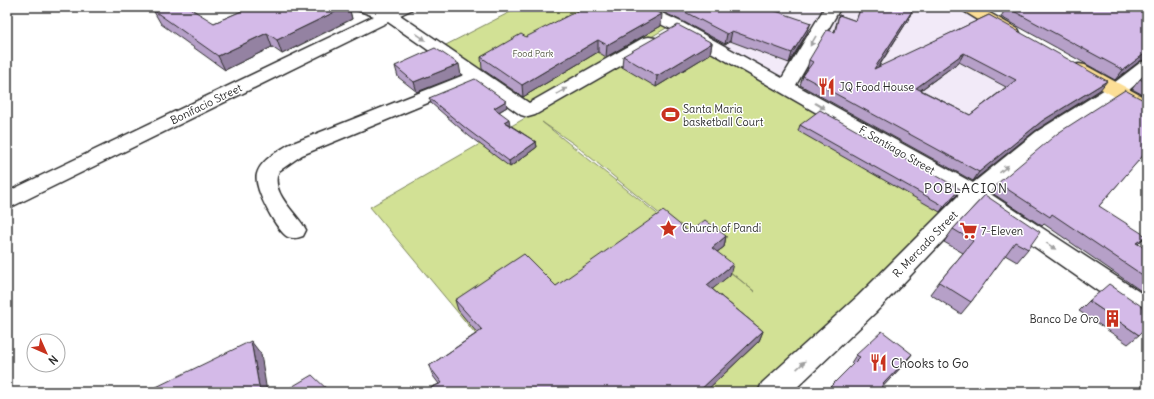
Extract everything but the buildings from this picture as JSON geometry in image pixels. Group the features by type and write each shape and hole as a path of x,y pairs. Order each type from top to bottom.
{"main road":[{"path":"968,7 1028,42"},
{"path":"1062,60 1147,107"}],"street":[{"path":"363,7 397,11 478,76 528,111 677,26"},
{"name":"F. Santiago Street","path":"636,7 677,26 974,194 1147,311"},
{"path":"786,87 833,7"},
{"name":"Bonifacio Street","path":"7,201 397,11"},
{"name":"R. Mercado Street","path":"772,392 867,304 974,194 1043,137 1117,90 1147,66"},
{"path":"295,230 269,193 265,181 271,166 295,150 478,76"}],"shaded area":[{"path":"636,7 831,7 786,87"},
{"path":"834,7 963,7 1108,88 974,194 799,87"}],"green space":[{"name":"Food Park","path":"520,7 630,7 668,27 532,108 438,49"},
{"path":"677,31 969,194 769,392 524,392 370,207","holes":["542,122 574,144 755,292"]}],"place":[{"name":"JQ Food House","path":"826,87"},
{"name":"Santa Maria basketball Court","path":"670,115"},
{"name":"Church of Pandi","path":"669,228"},
{"name":"7-Eleven","path":"968,231"},
{"name":"Banco De Oro","path":"1112,319"},
{"name":"Chooks to Go","path":"878,363"}],"district":[{"name":"POBLACION","path":"966,188"}]}
